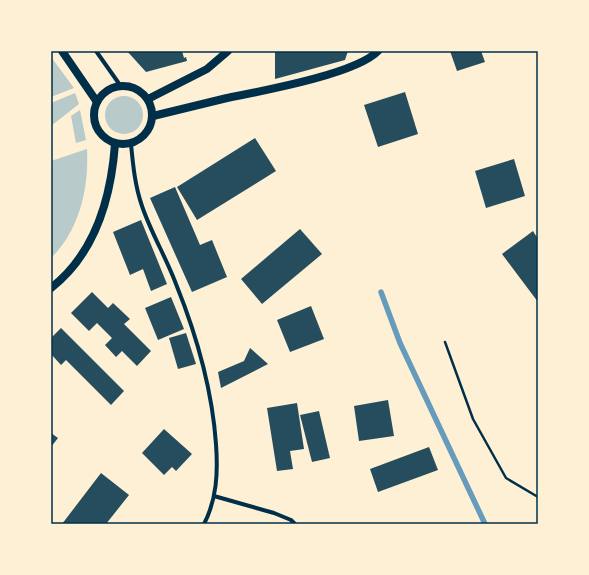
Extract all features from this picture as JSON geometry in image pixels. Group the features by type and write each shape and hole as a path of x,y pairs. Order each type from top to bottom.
{"main road":[{"path":"62,51 97,102"},
{"path":"148,99 207,69 228,51"},
{"path":"153,116 288,85 348,68 363,62 378,51"},
{"path":"120,85 136,88 148,99 152,107 153,116 151,126 146,134 131,144 115,144 107,140 96,127 94,119 97,102 103,94 111,88 120,85"},
{"path":"51,288 64,277 80,258 99,223 110,188 115,144"}],"street":[{"path":"96,51 120,85"},
{"path":"131,144 135,179 142,206 181,295 195,334 204,368 215,436 217,466 214,496 204,524"},
{"path":"214,496 274,513 291,520 295,524"}],"path":[{"path":"445,342 473,419 506,478 538,497"}],"shaded area":[{"path":"51,57 74,88 51,97"},
{"path":"75,93 79,104 51,126 51,103"},
{"path":"124,96 137,102 143,115 137,128 124,134 111,128 105,115 111,102"},
{"path":"80,110 86,140 76,143 71,116"},
{"path":"87,149 86,178 81,207 69,234 61,247 51,258 51,161"}],"building":[{"path":"127,51 182,51 184,58 186,57 187,61 146,72"},
{"path":"275,51 348,51 345,60 275,79"},
{"path":"450,51 481,51 485,62 457,71"},
{"path":"405,92 418,134 378,147 364,105"},
{"path":"255,138 276,171 197,220 177,187"},
{"path":"514,159 525,196 486,208 475,171"},
{"path":"175,187 200,245 212,240 227,277 192,292 150,198"},
{"path":"141,220 167,284 151,291 143,269 130,275 113,232"},
{"path":"300,229 322,254 262,304 241,279"},
{"path":"533,231 538,239 538,302 502,254"},
{"path":"92,292 108,308 113,303 130,319 124,324 151,351 137,366 122,351 116,357 105,345 112,338 97,323 89,331 71,313"},
{"path":"171,297 184,329 158,340 145,308"},
{"path":"311,306 324,339 290,352 277,320"},
{"path":"61,328 124,391 111,405 66,360 61,365 51,354 51,338"},
{"path":"186,333 196,364 178,369 169,338"},
{"path":"250,348 268,364 221,388 218,372 244,361"},
{"path":"388,400 394,436 359,441 354,406"},
{"path":"297,403 304,449 290,451 293,469 277,471 267,408"},
{"path":"319,411 330,458 312,462 300,415"},
{"path":"164,429 192,454 176,471 172,467 164,475 142,453"},
{"path":"51,433 58,438 51,447"},
{"path":"429,447 438,470 378,492 370,469"},
{"path":"101,473 129,495 106,524 62,524"}],"waterway":[{"path":"381,292 400,343 485,524"}]}
